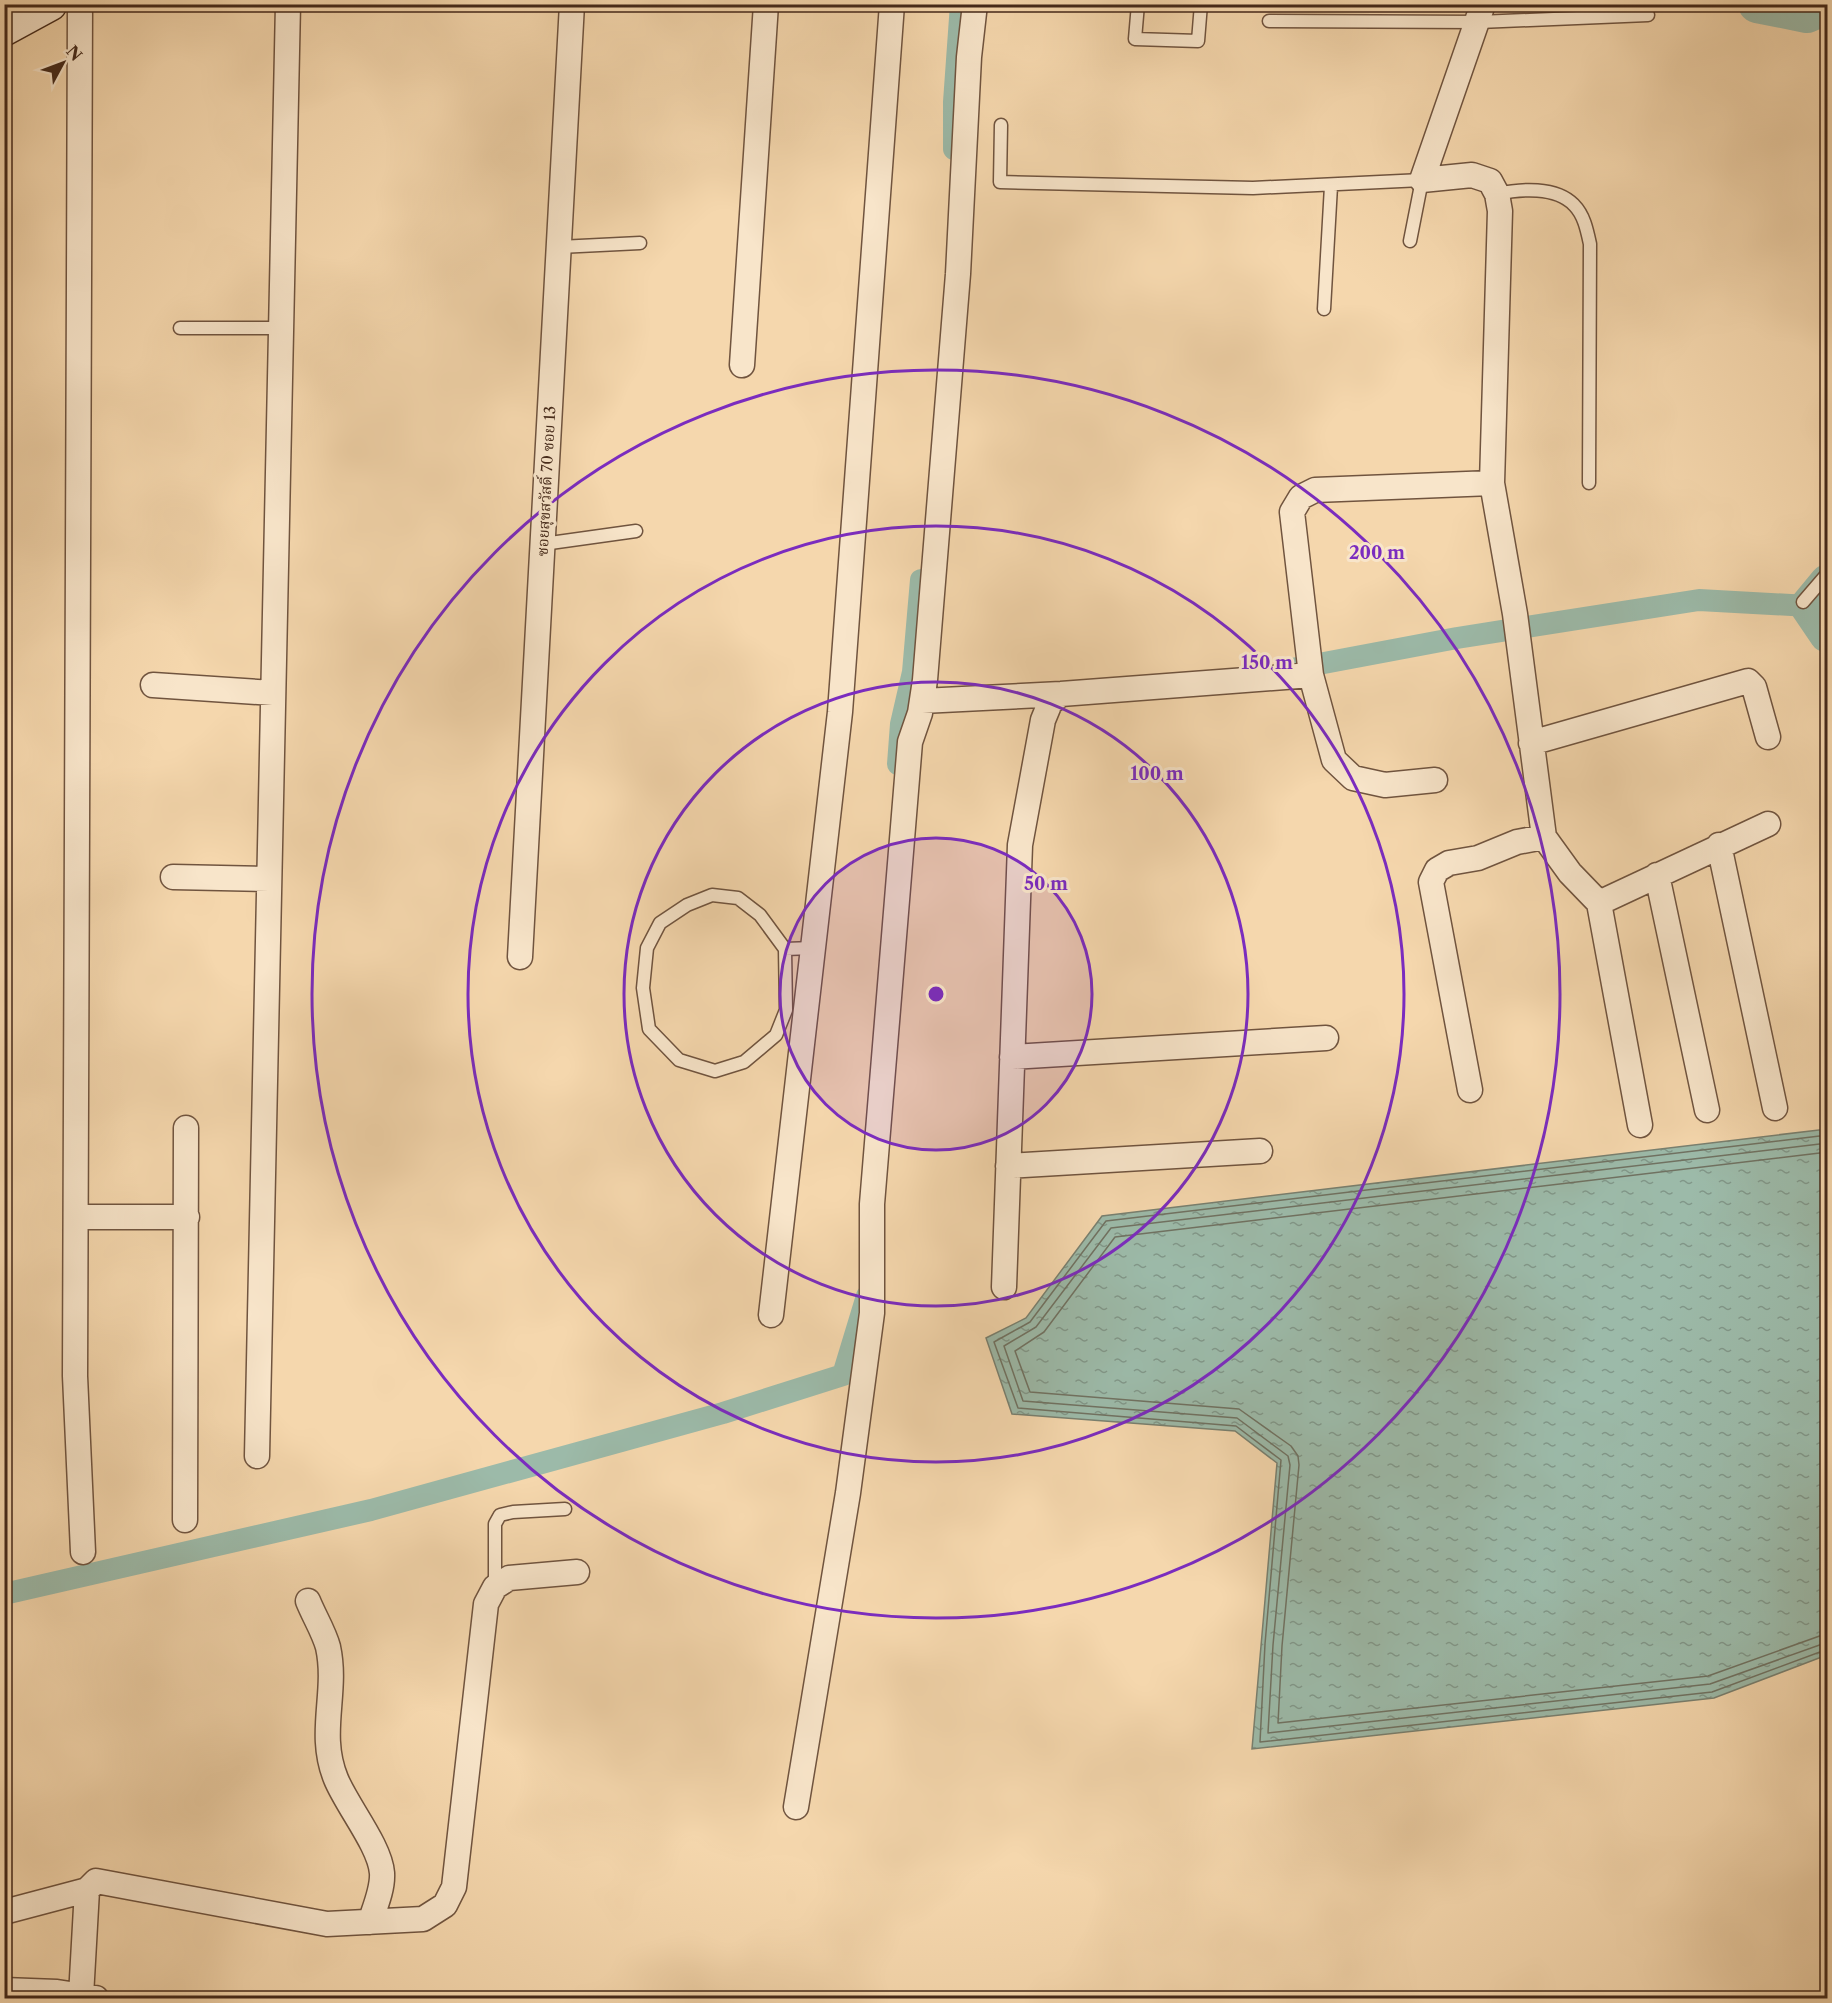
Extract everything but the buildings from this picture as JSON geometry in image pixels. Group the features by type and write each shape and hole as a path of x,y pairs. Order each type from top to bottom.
{"street":[{"path":"4,29 50,4"},
{"path":"80,4 75,1376 83,1552"},
{"path":"257,1456 288,4"},
{"name":"ซอยสุขสวัสดิ์ 70 ซอย 13","path":"520,957 572,4"},
{"path":"742,365 766,4"},
{"path":"771,1315 840,712 892,4"},
{"path":"796,1807 848,1493 870,1332 873,1290 872,1204 910,742 922,701 958,274 969,57 975,4"},
{"path":"1481,13 1422,180 1472,175 1490,181 1497,194 1500,211 1492,483 1515,614 1544,837 1570,873 1599,903 1640,1125"},
{"path":"1435,780 1385,785 1353,778 1334,760 1311,675 1292,512 1300,497 1315,490 1492,483"},
{"path":"922,701 1061,694 1311,675"},
{"path":"1532,743 1748,681 1754,687 1768,737"},
{"path":"153,685 273,693"},
{"path":"1004,1287 1020,844 1043,720 1050,704 1061,694"},
{"path":"1599,903 1768,824"},
{"path":"1470,1090 1431,882 1437,870 1449,864 1478,858 1517,842 1544,837"},
{"path":"1719,845 1775,1108"},
{"path":"1656,875 1707,1110"},
{"path":"173,877 269,879"},
{"path":"1012,1057 1326,1038"},
{"path":"185,1520 186,1128"},
{"path":"1008,1166 1260,1151"},
{"path":"76,1217 187,1217"},
{"path":"4,1912 87,1890 96,1881 327,1924 423,1919 445,1905 454,1887 486,1604 495,1587 509,1578 577,1572"},
{"path":"308,1601 328,1647 330,1698 326,1740 328,1756 336,1779 353,1814 372,1845 382,1872 380,1892 370,1922"},
{"path":"4,1989 89,1997 87,1890"}],"lane":[{"path":"1138,4 1135,39 1198,41 1201,4"},
{"path":"1269,21 1481,13 1648,15"},
{"path":"1001,125 1000,182 1253,188 1422,180 1410,242"},
{"path":"1324,309 1331,186"},
{"path":"1497,194 1518,189 1552,193 1574,204 1584,219 1590,244 1589,483"},
{"path":"559,247 640,243"},
{"path":"180,327 281,328"},
{"path":"543,544 636,531"},
{"path":"1803,602 1827,573"},
{"path":"712,895 738,898 760,915 785,949 786,1010 776,1035 744,1062 715,1071 679,1060 649,1029 642,988 647,948 660,923 687,905 712,895"},
{"path":"785,949 813,948"},
{"path":"495,1587 495,1524 500,1515 565,1509"}],"water":[{"path":"1827,1129 1827,1655 1714,1698 1252,1749 1277,1463 1235,1431 1012,1414 986,1338 1026,1318 1102,1216"}],"waterway":[{"path":"954,149 954,102 961,4"},
{"path":"1757,4 1807,14 1828,5"},
{"path":"898,764 901,724 913,672 921,580"},
{"path":"1828,583 1809,606 1828,634"},
{"path":"1292,669 1457,638 1699,600 1809,606"},
{"path":"4,1594 371,1510 723,1413 843,1375 867,1296"}]}
